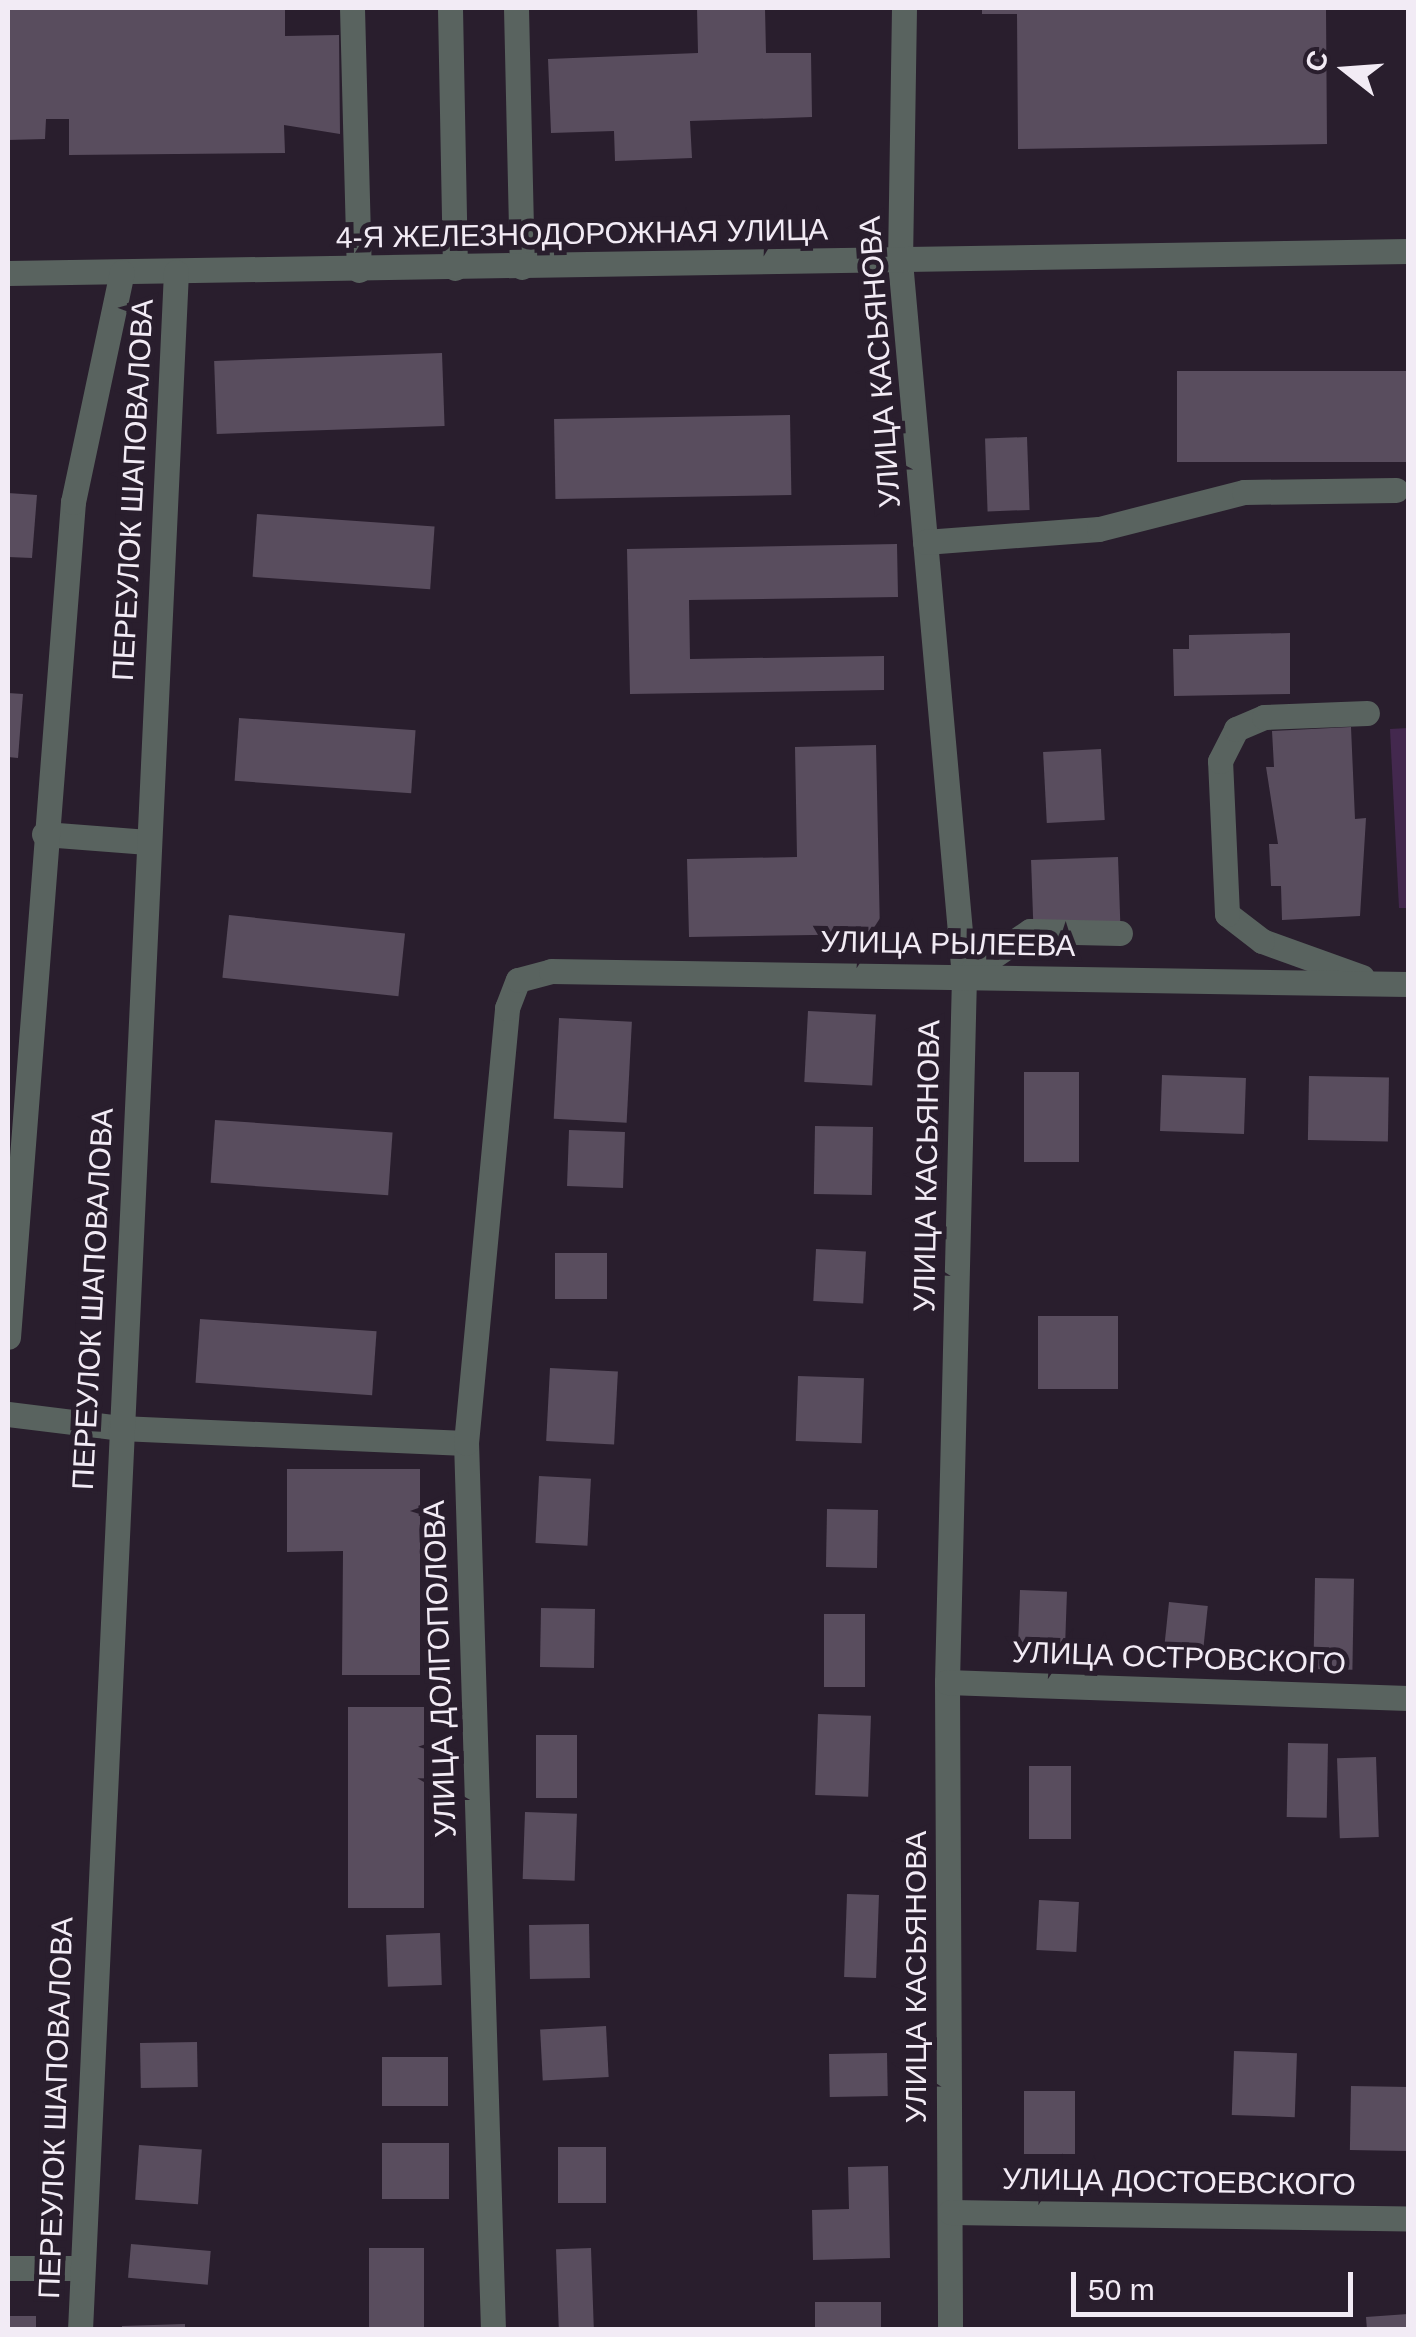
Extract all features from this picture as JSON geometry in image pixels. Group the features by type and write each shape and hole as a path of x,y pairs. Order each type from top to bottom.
{"street":[{"path":"352,8 359,270"},
{"path":"450,8 454,268"},
{"path":"516,8 522,267"},
{"name":"УЛИЦА КАСЬЯНОВА","path":"904,8 900,261 964,976 946,1682 950,2330"},
{"name":"4-Я ЖЕЛЕЗНОДОРОЖНАЯ УЛИЦА","path":"8,273 1408,251"},
{"path":"8,1337 44,834 73,502 122,272"},
{"name":"ПЕРЕУЛОК ШАПОВАЛОВА","path":"80,2330 176,272"},
{"path":"926,542 1100,530 1244,492 1396,490"},
{"path":"1367,713 1264,717 1236,729 1220,761 1226,895 1228,914 1262,941 1381,984"},
{"path":"44,834 148,842"},
{"path":"964,976 1030,931 1120,933"},
{"name":"УЛИЦА РЫЛЕЕВА","path":"507,1008 518,980 552,971 1408,984"},
{"name":"УЛИЦА ДОЛГОПОЛОВА","path":"493,2330 466,1444 507,1008"},
{"path":"8,1414 120,1428 466,1444"},
{"name":"УЛИЦА ОСТРОВСКОГО","path":"946,1682 1408,1698"},
{"name":"УЛИЦА ДОСТОЕВСКОГО","path":"950,2212 1408,2218"},
{"path":"8,2268 80,2268"}],"shaded area":[{"path":"1408,728 1408,908 1399,908 1390,729"}],"building":[{"path":"8,8 285,8 285,36 339,35 340,134 284,125 285,153 69,155 69,119 46,119 45,139 8,140"},
{"path":"697,8 765,8 766,53 811,53 812,117 690,121 692,158 615,161 614,131 551,133 548,59 698,53"},
{"path":"982,8 1326,9 1327,144 1018,149 1017,14 982,14"},
{"path":"442,353 445,426 217,434 214,361"},
{"path":"1177,371 1408,371 1408,462 1177,462"},
{"path":"790,415 791,495 555,499 554,419"},
{"path":"1027,437 1030,510 988,511 985,438"},
{"path":"8,493 37,495 32,558 8,557"},
{"path":"257,514 435,526 430,589 253,577"},
{"path":"897,544 898,597 689,600 690,659 884,656 884,690 630,694 627,549"},
{"path":"1290,633 1290,694 1174,696 1173,649 1189,649 1189,635"},
{"path":"8,693 23,694 18,758 8,757"},
{"path":"239,718 416,730 411,793 235,781"},
{"path":"1351,727 1355,819 1366,818 1360,916 1282,920 1281,886 1271,886 1269,844 1278,844 1266,767 1274,767 1272,731"},
{"path":"876,745 880,934 689,937 687,859 797,857 795,747"},
{"path":"1101,749 1105,820 1047,823 1043,752"},
{"path":"1118,857 1120,927 1033,930 1031,860"},
{"path":"229,915 405,934 398,996 222,978"},
{"path":"808,1011 876,1015 872,1085 804,1082"},
{"path":"559,1018 632,1022 627,1123 554,1119"},
{"path":"1024,1072 1079,1072 1079,1162 1024,1162"},
{"path":"1162,1075 1246,1078 1244,1134 1160,1131"},
{"path":"1309,1076 1389,1077 1388,1141 1308,1140"},
{"path":"215,1120 393,1132 388,1195 211,1183"},
{"path":"815,1126 873,1127 872,1195 814,1194"},
{"path":"569,1130 625,1132 623,1188 567,1186"},
{"path":"816,1249 866,1252 863,1304 813,1301"},
{"path":"555,1253 607,1253 607,1299 555,1299"},
{"path":"1038,1316 1118,1316 1118,1389 1038,1389"},
{"path":"200,1319 377,1331 372,1395 196,1383"},
{"path":"550,1368 618,1372 614,1444 546,1441"},
{"path":"798,1376 864,1378 862,1443 796,1441"},
{"path":"287,1469 420,1469 420,1675 342,1675 343,1551 287,1552"},
{"path":"539,1476 591,1479 587,1546 535,1543"},
{"path":"827,1509 878,1510 877,1568 826,1567"},
{"path":"1315,1578 1354,1579 1352,1670 1313,1669"},
{"path":"1020,1590 1067,1592 1065,1658 1018,1656"},
{"path":"1169,1602 1208,1606 1203,1655 1164,1651"},
{"path":"541,1608 595,1609 594,1668 540,1667"},
{"path":"824,1614 865,1614 865,1687 824,1687"},
{"path":"348,1707 424,1707 424,1908 348,1908"},
{"path":"818,1714 871,1716 868,1797 815,1795"},
{"path":"536,1735 577,1735 577,1798 536,1798"},
{"path":"1288,1743 1328,1744 1327,1818 1287,1817"},
{"path":"1376,1757 1379,1837 1340,1838 1337,1758"},
{"path":"1029,1766 1071,1766 1071,1839 1029,1839"},
{"path":"525,1812 577,1814 575,1881 523,1879"},
{"path":"847,1894 879,1895 876,1978 844,1977"},
{"path":"1039,1900 1079,1902 1076,1952 1036,1950"},
{"path":"589,1924 590,1978 530,1979 529,1925"},
{"path":"440,1933 442,1985 388,1987 386,1935"},
{"path":"606,2026 609,2077 543,2080 540,2029"},
{"path":"197,2042 198,2087 141,2088 140,2043"},
{"path":"1234,2051 1297,2053 1295,2117 1232,2115"},
{"path":"887,2053 888,2096 830,2097 829,2054"},
{"path":"382,2057 448,2057 448,2106 382,2106"},
{"path":"1351,2086 1408,2087 1407,2151 1350,2150"},
{"path":"1024,2091 1075,2091 1075,2154 1024,2154"},
{"path":"382,2143 449,2143 449,2199 382,2199"},
{"path":"139,2145 202,2149 198,2204 135,2200"},
{"path":"558,2147 606,2147 606,2203 558,2203"},
{"path":"888,2166 890,2258 813,2260 812,2210 849,2209 848,2167"},
{"path":"131,2244 211,2251 208,2285 128,2278"},
{"path":"369,2248 424,2248 424,2330 369,2330"},
{"path":"591,2248 594,2329 559,2330 556,2249"},
{"path":"815,2302 881,2302 881,2330 815,2330"},
{"path":"1408,2314 1408,2330 1367,2330 1366,2317"},
{"path":"8,2316 36,2316 36,2330 8,2330"},
{"path":"185,2324 185,2330 122,2330 122,2326"}]}
